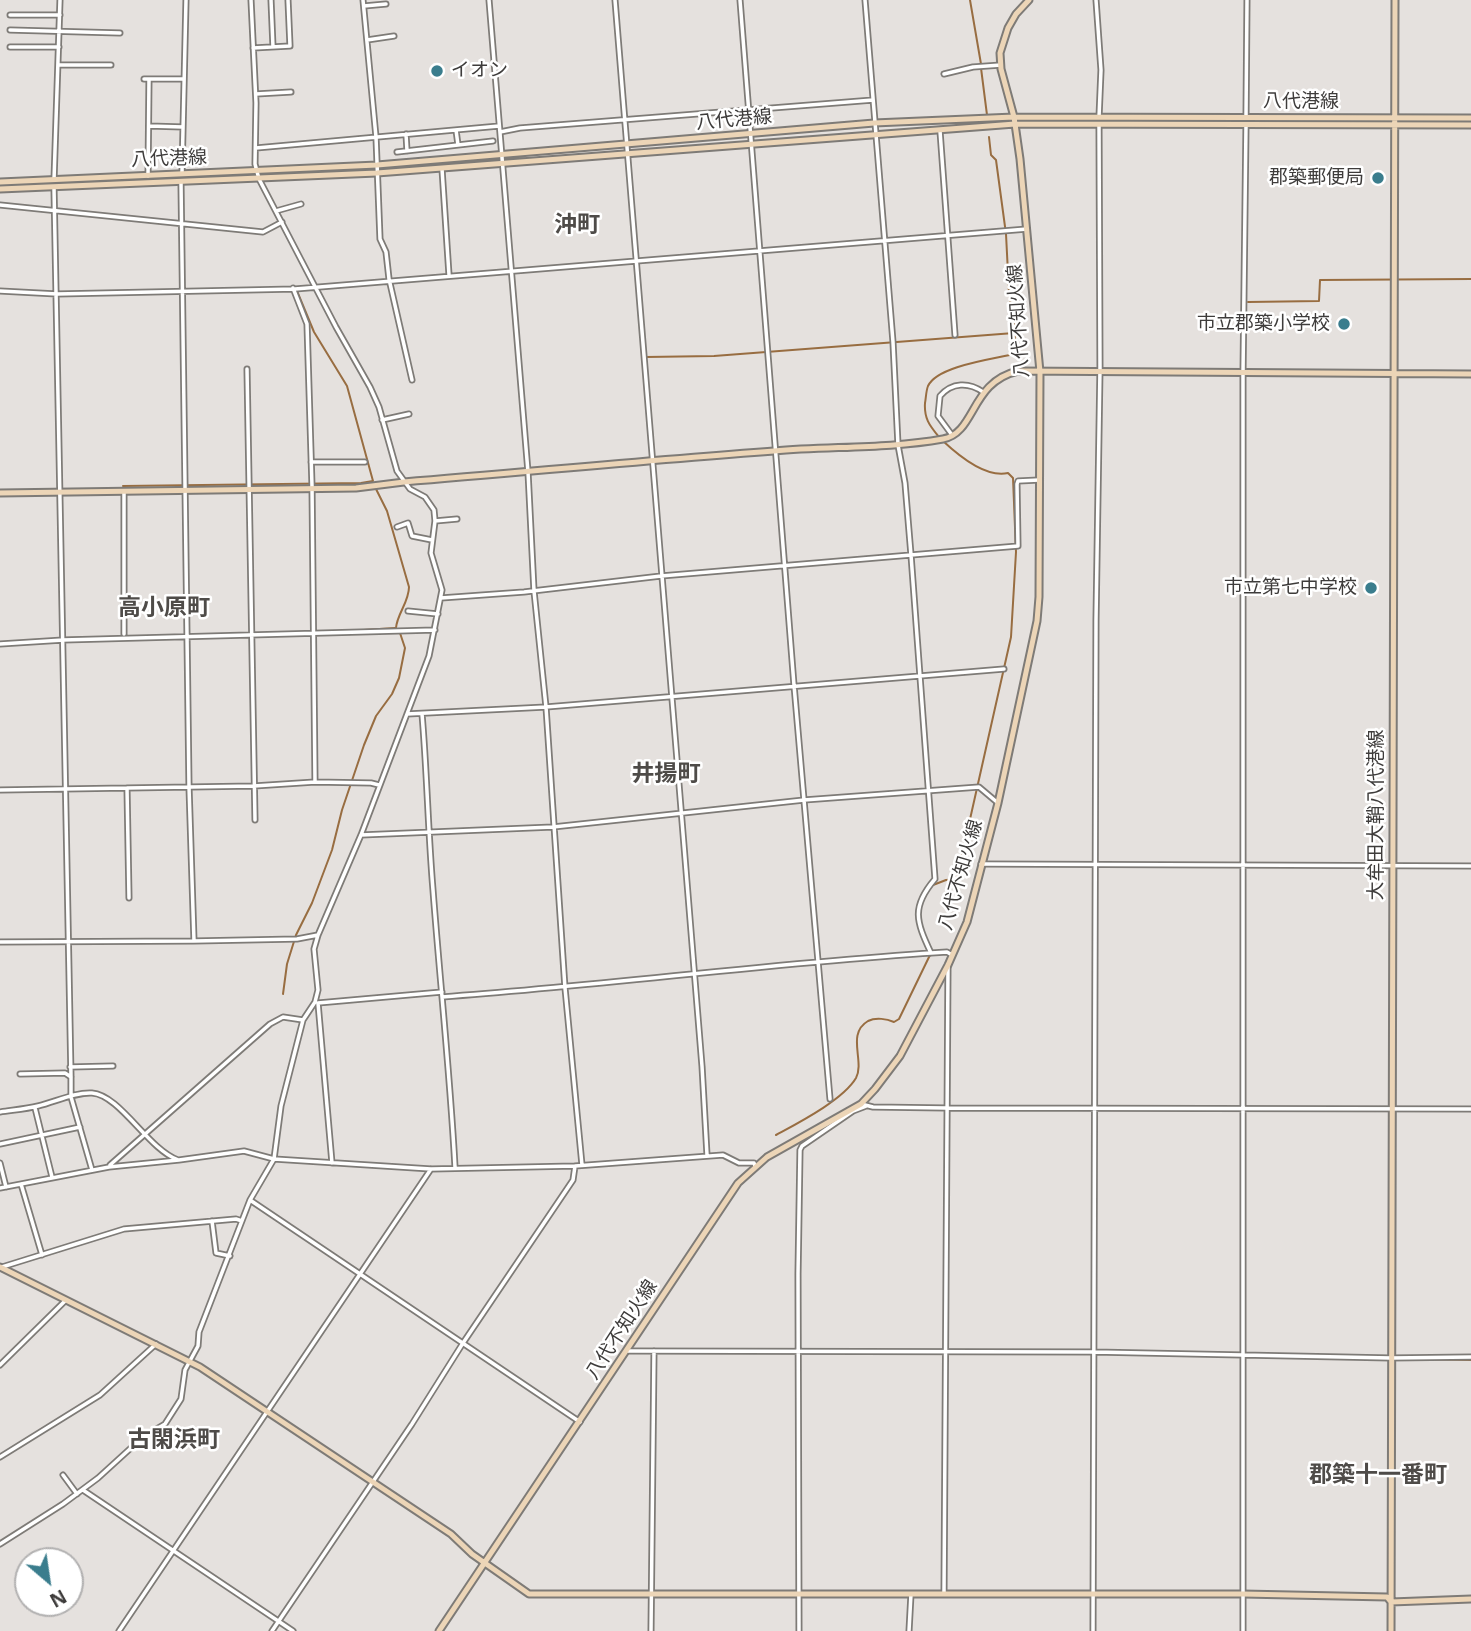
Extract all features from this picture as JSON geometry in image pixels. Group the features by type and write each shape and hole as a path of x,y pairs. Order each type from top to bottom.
{"main road":[{"name":"八代不知火線","path":"439,1631 628,1351 729,1195 755,1166 863,1105 900,1056 948,965 967,922 998,803 1037,621 1040,555 1040,372 1015,124 1000,53 1008,28 1029,0"},
{"name":"大牟田大鞘八代港線","path":"1391,1631 1395,0"},
{"name":"八代港線","path":"0,182 181,183 377,173 627,145 874,123 1014,117 1246,117 1471,125"},
{"name":"八代港線","path":"0,189 54,182 182,174 628,153 1015,124 1246,125 1471,118"},
{"path":"0,494 249,486 312,485 356,488 776,450 898,445 949,438 962,428 983,392 993,381 1007,373 1018,371 1471,374"},
{"path":"0,1267 190,1362 451,1534 472,1554 529,1594 1243,1594 1387,1597 1391,1602 1471,1599"}],"street":[{"path":"60,0 54,182 62,494 70,1067 71,1097 92,1170"},
{"path":"182,174 186,0"},
{"path":"251,0 259,179 370,387 397,471 405,484 425,497 433,510 435,522 431,561 441,583 442,598 429,656 314,950 318,990 316,1002 332,1163"},
{"path":"271,0 273,47"},
{"path":"253,48 290,46 288,0"},
{"path":"363,0 376,137 380,239 386,252 389,279 412,380"},
{"path":"489,0 528,472 534,591 546,707 565,988 582,1165"},
{"path":"615,0 707,1156"},
{"path":"740,0 830,1099"},
{"path":"864,0 885,240 898,445 905,483 911,555 935,879 920,898 918,917 931,953"},
{"path":"1093,1631 1096,620 1101,70 1096,0"},
{"path":"1243,1631 1243,373 1247,0"},
{"path":"364,6 386,4"},
{"path":"10,15 60,15"},
{"path":"10,30 120,33"},
{"path":"367,40 394,36"},
{"path":"10,47 59,47"},
{"path":"58,65 111,65"},
{"path":"944,74 973,67 1001,65"},
{"path":"148,176 147,79 184,79"},
{"path":"256,94 291,92"},
{"path":"500,132 520,128 873,100"},
{"path":"149,126 183,127"},
{"path":"256,148 499,126"},
{"path":"940,129 955,335"},
{"path":"456,130 458,145"},
{"path":"406,134 407,151"},
{"path":"397,152 493,141"},
{"path":"442,167 449,275"},
{"path":"181,183 189,787 194,941"},
{"path":"275,211 301,204"},
{"path":"0,205 264,232 282,222"},
{"path":"0,291 57,294 293,288 1027,229"},
{"path":"293,288 307,324 312,485 315,782"},
{"path":"247,369 255,820"},
{"path":"949,438 938,416 940,396 954,385 968,386 983,392"},
{"path":"382,420 402,413 409,414"},
{"path":"311,462 365,462"},
{"path":"442,598 534,591 661,576 1018,546 1018,481 1040,480"},
{"path":"124,492 124,634"},
{"path":"435,522 457,519"},
{"path":"397,527 408,523 411,538 432,540"},
{"path":"408,611 438,614"},
{"path":"0,644 251,633 435,630"},
{"path":"407,715 546,707 1004,669"},
{"path":"422,713 456,1167"},
{"path":"0,790 254,786 315,782 379,785"},
{"path":"127,788 129,898"},
{"path":"361,835 553,827 681,812 928,790 980,788 998,803"},
{"path":"981,864 1471,866"},
{"path":"0,942 295,939 318,935"},
{"path":"316,1002 565,988 694,972 931,953 947,952 952,955"},
{"path":"944,1595 948,965"},
{"path":"0,1544 23,1532 108,1470 143,1437 165,1424 181,1399 185,1370 198,1346 199,1332 250,1200 274,1158 279,1118 303,1020 316,1002"},
{"path":"109,1167 270,1024 282,1017 303,1020"},
{"path":"70,1067 113,1066"},
{"path":"20,1074 65,1073 71,1077"},
{"path":"0,1112 35,1107 85,1093 104,1097 170,1157 179,1160"},
{"path":"799,1631 802,1146 863,1105 946,1108 1471,1109"},
{"path":"35,1107 52,1177"},
{"path":"0,1144 80,1127"},
{"path":"0,1188 109,1167 244,1151 274,1158 430,1169 575,1166 723,1155 739,1163 754,1163 755,1166"},
{"path":"0,1163 6,1187"},
{"path":"272,1631 573,1180 575,1166"},
{"path":"119,1631 430,1169"},
{"path":"21,1184 41,1255"},
{"path":"250,1200 580,1422"},
{"path":"212,1221 216,1253 230,1256"},
{"path":"0,1267 124,1229 242,1221"},
{"path":"0,1365 66,1300"},
{"path":"0,1457 100,1395 156,1345"},
{"path":"628,1351 1094,1352 1471,1357"},
{"path":"651,1631 654,1351"},
{"path":"63,1475 77,1494"},
{"path":"83,1490 293,1631"},
{"path":"909,1631 911,1594"}],"waterway":[{"path":"970,0 981,64"},
{"path":"981,68 987,115"},
{"path":"939,437 925,413 927,388 933,379 966,364 1014,354 1015,332 1009,293 1006,234 996,160 991,155 989,137"},
{"path":"1248,302 1319,301 1320,280 1471,279"},
{"path":"123,486 373,481 347,386 314,332 297,291"},
{"path":"646,357 714,356 1014,333"},
{"path":"933,885 957,877 1011,637 1016,552 1013,478 1008,473 1000,474 982,469 943,441"},
{"path":"376,489 387,511 409,587 396,628"},
{"path":"348,631 395,628"},
{"path":"66,638 276,633"},
{"path":"283,994 287,964 296,935 312,903 332,850 364,745 376,716 392,694 399,678 405,648 400,633"},
{"path":"776,1135 819,1110 850,1086 858,1071 857,1040 862,1026 874,1019 894,1022 899,1019 930,955"},
{"path":"1405,1359 1471,1360"}],"place":[{"name":"イオン","path":"437,71"},
{"name":"郡築郵便局","path":"1378,178"},
{"name":"市立郡築小学校","path":"1344,324"},
{"name":"市立第七中学校","path":"1371,588"}],"district":[{"name":"沖町","path":"577,225"},
{"name":"高小原町","path":"164,608"},
{"name":"井揚町","path":"666,774"},
{"name":"古閑浜町","path":"174,1440"},
{"name":"郡築十一番町","path":"1378,1475"}]}
